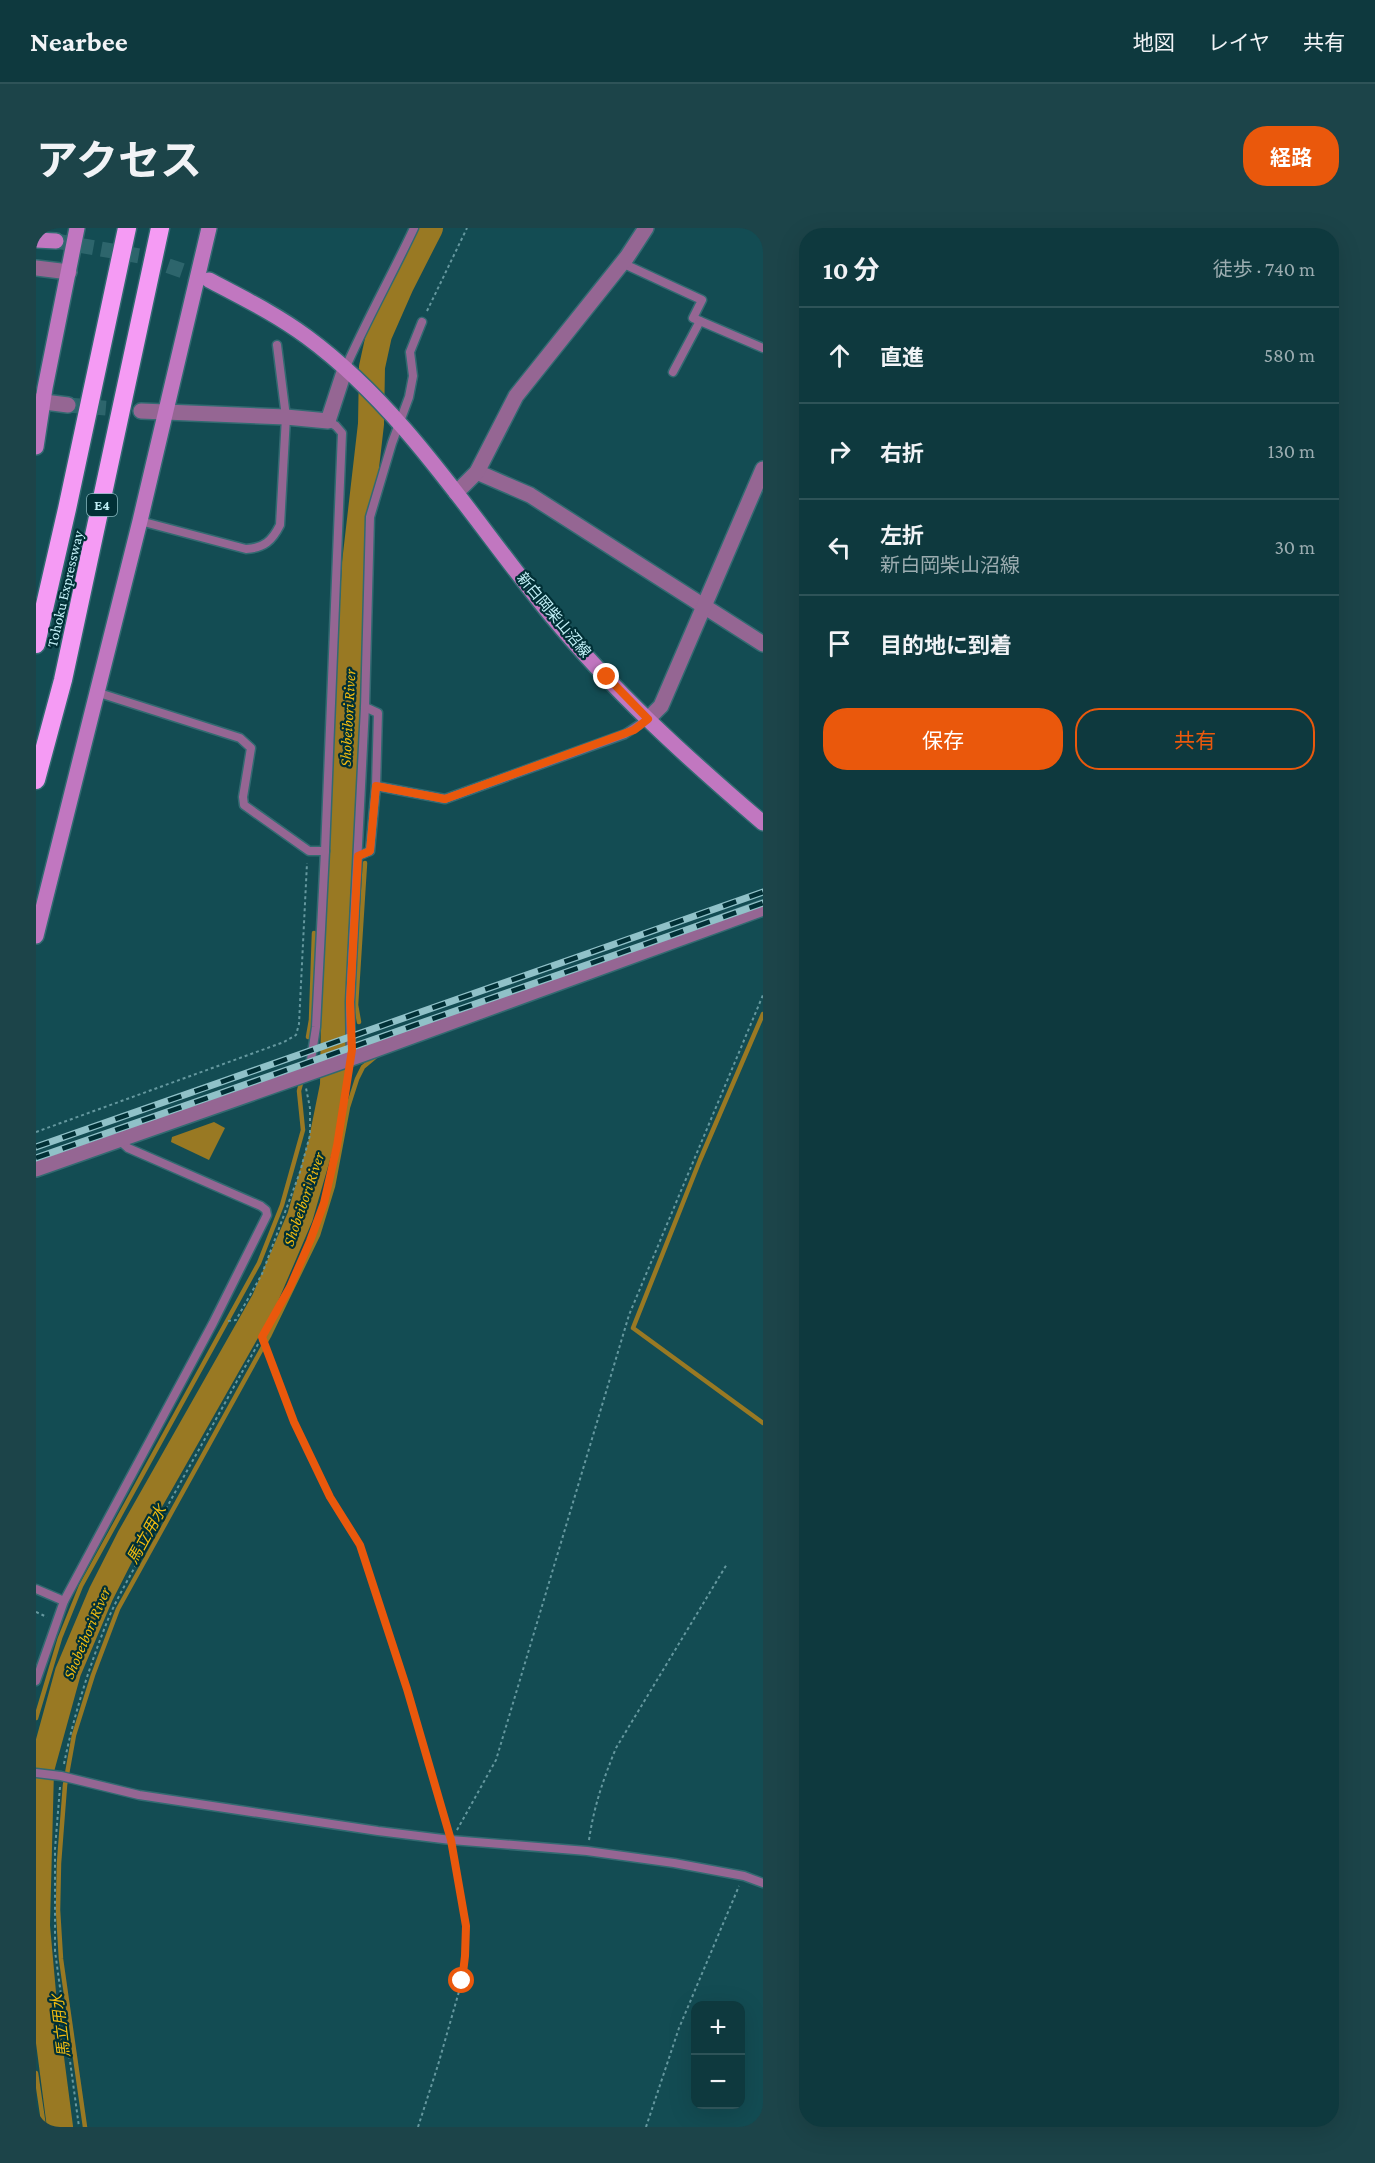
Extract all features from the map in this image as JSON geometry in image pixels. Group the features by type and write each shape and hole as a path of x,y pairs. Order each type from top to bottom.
{"highway":[{"name":"Tohoku Expressway","path":"36,644 127,228"},
{"name":"Tohoku Expressway","path":"36,780 73,635 160,228"}],"street":[{"path":"36,447 40,402 77,228"},
{"path":"36,936 140,521 209,228"},
{"path":"456,493 477,472 516,396 622,263 646,228"},
{"path":"36,240 56,241"},
{"path":"36,268 69,272"},
{"path":"141,411 328,421 349,373 308,337 286,322 209,280"},
{"name":"新白岡柴山沼線","path":"349,373 395,419 456,493 550,615 648,719 697,767 763,824"},
{"path":"40,402 68,405"},
{"path":"648,719 661,706 763,469"},
{"path":"477,472 530,495 763,644"},
{"path":"36,1169 347,1060 763,908"}],"lane":[{"path":"349,373 357,340 414,228"},
{"path":"622,263 702,300 693,318 763,348"},
{"path":"673,372 700,321"},
{"path":"347,1060 365,707 370,517 392,443 395,419 409,397 412,376 410,352 422,322"},
{"path":"140,521 246,549 257,549 273,539 279,525 286,417 277,345"},
{"path":"312,1071 326,851 342,433 328,421"},
{"path":"96,692 240,738 251,748 243,796 244,805 309,851 326,851"},
{"path":"358,856 370,851 376,786 378,713 365,707"},
{"path":"376,786 445,799 625,734 648,719"},
{"path":"36,1681 63,1600 213,1323 267,1215 266,1210 261,1206 128,1148 118,1139"},
{"path":"36,1589 63,1600"},
{"path":"36,1773 139,1795 451,1840 587,1851 674,1863 744,1876 763,1883"}],"path":[{"path":"422,322 467,228"},
{"path":"36,1132 284,1042 296,1035 299,1024 309,851"},
{"path":"451,1840 496,1760 629,1315 763,995"},
{"path":"79,2127 54,1941 58,1776 87,1678 110,1614 155,1528 290,1287 310,1241 324,1203 337,1146 347,1060"},
{"path":"213,1323 236,1320 262,1274 288,1207 310,1135 310,1108 306,1082 312,1071"},
{"path":"262,1337 294,1422 330,1497 360,1545 407,1689 451,1840 466,1926 465,1956 459,1991 418,2127"},
{"path":"587,1851 594,1807 602,1780 616,1748 727,1564"},
{"path":"646,2127 679,2028 744,1876"}],"shaded area":[{"path":"214,1122 225,1128 209,1160 171,1142 172,1137"}],"waterway":[{"name":"Shobeibori River","path":"60,2127 44,2004 37,1926 41,1770 68,1672 101,1594 130,1537 264,1301 300,1217 321,1144 333,1085 335,943 355,563 371,424 372,367 379,335 430,228"},
{"name":"馬立用水","path":"359,1022 356,1005 365,863"},
{"path":"308,1037 311,1020 314,933"},
{"path":"763,1014 700,1160 633,1328 763,1423"},
{"name":"馬立用水","path":"85,2127 61,1959 58,1910 65,1785 74,1735 93,1675 118,1609 269,1336 318,1235 333,1186 348,1107 363,1067 375,1057"},
{"path":"36,1718 60,1638 81,1586 259,1263 282,1205 303,1130 299,1091 301,1083"},
{"path":"36,2073 44,2127"}],"tunnel":[{"path":"56,241 140,256 209,280"},
{"path":"68,405 141,411"}],"railway":[{"path":"36,1147 763,892"},
{"path":"36,1158 763,903"}],"route":[{"path":"462,1981 466,1926 451,1840 407,1689 360,1545 330,1497 294,1422 262,1337 290,1287 310,1241 324,1203 337,1146 352,1050 350,1002 358,856 370,851 376,786 445,799 634,730 648,719 607,677"}]}
